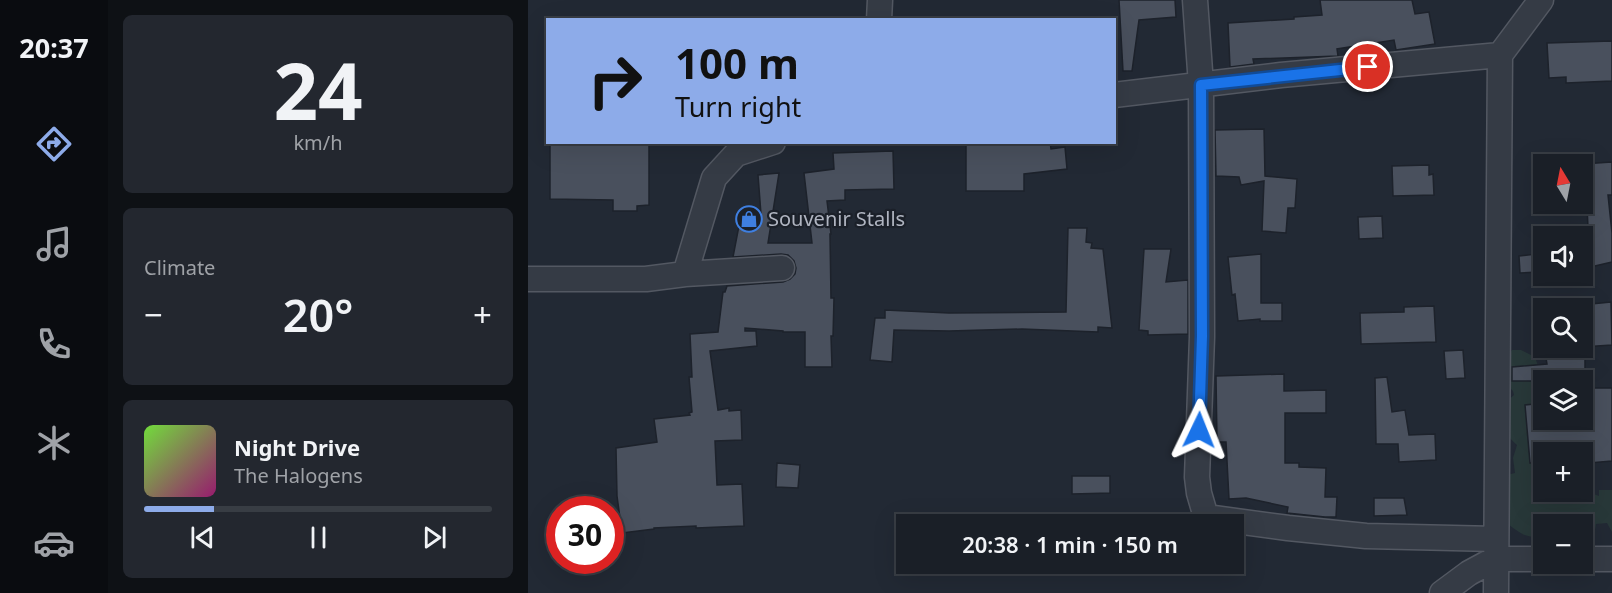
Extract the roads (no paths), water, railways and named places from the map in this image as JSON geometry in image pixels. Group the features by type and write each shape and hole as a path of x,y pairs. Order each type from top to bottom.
{"street":[{"path":"879,18 880,0"},
{"path":"1195,0 1201,85 1202,336 1197,477 1206,517 1288,528 1496,549 1533,557"},
{"path":"1496,593 1500,55 1541,0"},
{"path":"1116,95 1281,75 1500,55"},
{"path":"685,274 714,178 736,154 766,144"},
{"path":"528,279 646,279 685,274 782,268"},
{"path":"1442,593 1496,549"},
{"path":"1593,559 1612,559"}],"place":[{"name":"Souvenir Stalls","path":"749,219"}]}
